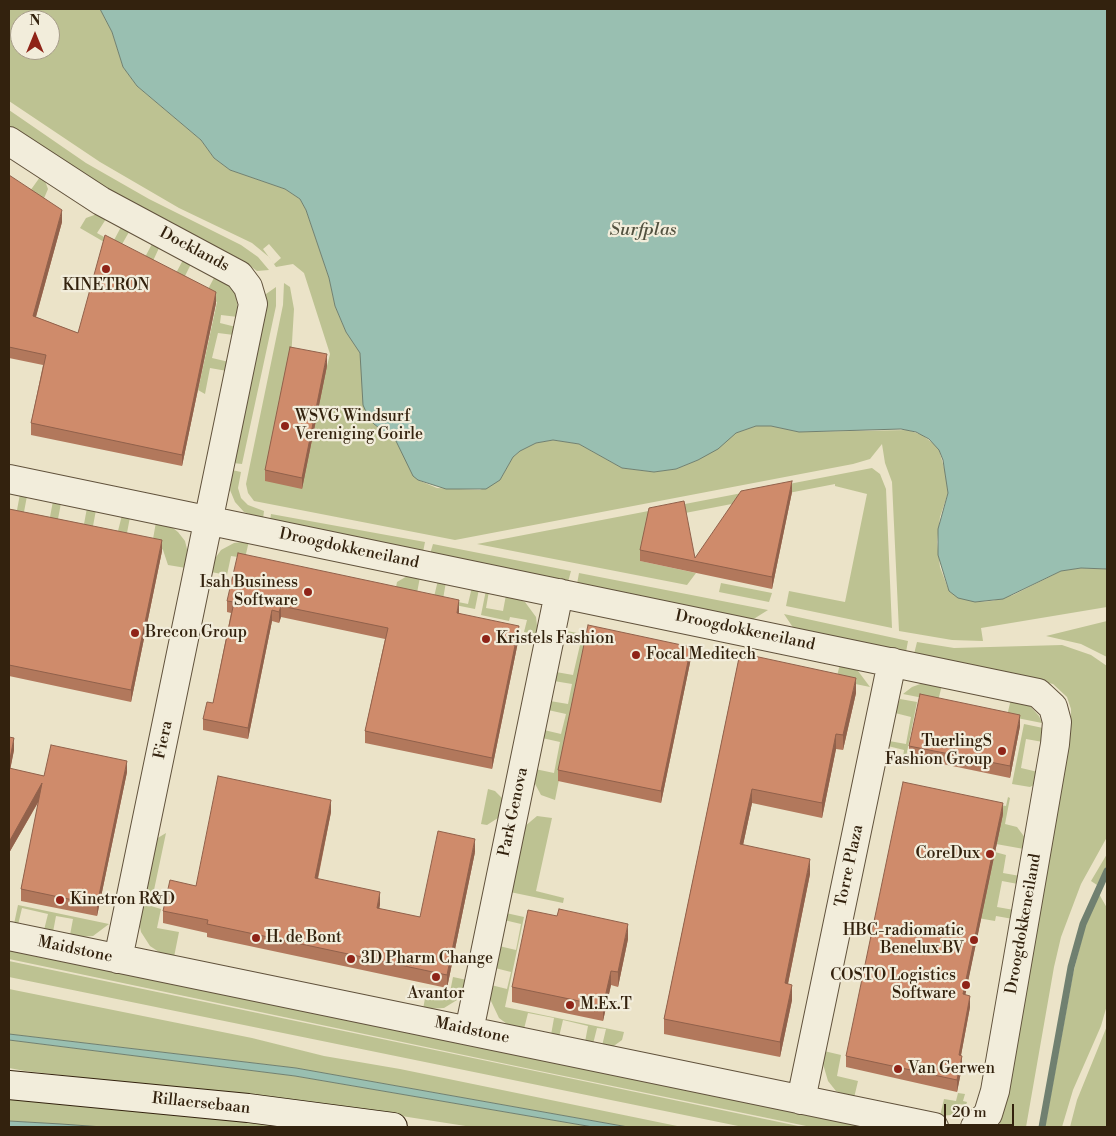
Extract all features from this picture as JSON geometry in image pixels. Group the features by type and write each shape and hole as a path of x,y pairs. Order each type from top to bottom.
{"street":[{"name":"Docklands","path":"9,141 100,201 239,275 248,287 253,304 209,521"},
{"name":"Droogdokkeneiland","path":"9,479 1038,693 1053,707 1057,722 995,1091 988,1114 975,1127"},
{"name":"Fiera","path":"118,958 209,521"},
{"name":"Park Genova","path":"469,1031 559,593"},
{"name":"Torre Plaza","path":"801,1100 892,662"},
{"name":"Maidstone","path":"9,936 934,1127"},
{"name":"Rillaersebaan","path":"9,1085 248,1108 393,1127"}],"shaded area":[{"path":"9,9 100,9 112,32 123,67 137,86 201,140 214,158 230,170 285,189 300,199 306,210 329,278 335,306 346,332 360,353 374,424 396,441 418,480 437,488 480,490 500,480 513,457 520,451 536,443 553,440 579,444 622,468 654,472 676,469 698,460 736,433 756,426 771,426 799,432 908,430 922,435 934,444 939,450 945,471 948,493 940,517 937,542 940,567 949,591 975,602 992,601 1013,595 1061,571 1081,568 1107,569 1107,607 981,628 983,641 952,640 899,631 892,482 885,463 882,444 870,459 853,464 455,540 254,501 248,493 246,484 283,305 284,283 290,287 294,309 291,359 327,366 330,354 304,273 293,264 276,267 274,264 281,258 269,244 263,249 269,257 252,243 179,208 100,162 9,101"},
{"path":"9,110 86,163 149,199 241,245 258,257 269,270 257,271 242,260 107,190 9,126"},
{"path":"9,177 30,191 40,177 45,181 48,189 42,203"},
{"path":"97,214 106,219 97,233 113,242 121,227 129,232 121,246 144,259 152,244 159,248 152,263 175,275 183,260 191,264 183,280 111,246 80,228 86,218"},
{"path":"215,276 227,283 235,293 239,313 238,317 221,315 220,323 236,327 234,335 218,333 212,358 229,362 227,371 210,368 205,394 198,390 217,302 189,287 207,291"},
{"path":"276,287 276,306 242,464 233,463 266,306 266,294"},
{"path":"872,468 880,474 886,489 892,628 786,606 789,591 845,602 867,494 835,486 835,484 649,520 640,561 696,573 687,585 477,544"},
{"path":"232,470 241,472 238,488 241,498 248,505 264,511 263,519 244,512 235,502 230,490"},
{"path":"20,494 27,496 24,512 50,517 53,501 61,503 58,519 84,524 87,508 96,510 93,526 118,531 122,515 130,517 127,533 153,539 156,522 169,525 185,541 188,553 186,568 168,565 163,550 158,544 9,509 17,510"},
{"path":"271,514 425,542 423,552 270,521"},
{"path":"249,541 245,558 231,556 227,575 211,572 214,560 221,550 234,543"},
{"path":"433,544 571,571 568,582 430,554"},
{"path":"579,573 768,610 752,620 577,584"},
{"path":"409,575 420,577 417,593 434,597 438,580 446,582 443,599 468,604 472,587 479,589 475,609 395,593 397,582"},
{"path":"721,583 772,593 769,602 719,592"},
{"path":"486,590 489,591 486,608 503,611 506,595 525,602 536,617 538,635 524,632 527,620 510,617 509,621 481,615"},
{"path":"784,614 908,641 906,652 794,629"},
{"path":"1107,621 1107,657 1081,644 1046,636"},
{"path":"567,631 588,635 555,800 541,795 534,782 535,769 554,773 560,742 542,738 544,730 561,734 566,714 548,710 550,701 568,704 572,684 554,681 556,672 573,675 580,645 562,641"},
{"path":"917,642 954,648 1062,645 1091,655 1107,666 1107,837 1081,884 1061,937 1026,1127 999,1127 1007,1093 1071,722 1071,709 1067,697 1053,684 914,654"},
{"path":"840,664 858,671 870,687 836,680"},
{"path":"923,683 942,685 938,701 903,694 912,687"},
{"path":"900,699 917,702 905,762 885,758 886,754 903,757 904,750 888,746 889,741 906,744 911,717 895,713"},
{"path":"1011,699 1029,705 1039,716 1042,723 1007,716"},
{"path":"1024,724 1043,728 1043,742 1026,739 1021,768 1038,772 1036,784 1030,787 1012,784"},
{"path":"488,789 495,791 504,800 501,816 487,825 481,824"},
{"path":"1008,797 1010,798 1005,824 1017,827 1026,839 1024,849 996,844 1002,815 995,804 1006,806"},
{"path":"537,816 552,818 536,891 564,898 563,903 510,892 524,827"},
{"path":"166,833 154,890 164,893 162,904 152,902 151,906 161,909 157,928 179,932 174,957 162,954 150,946 141,932 139,922 156,839"},
{"path":"995,852 1006,855 1003,873 1020,876 1018,884 1002,881 997,907 1014,910 1013,919 996,916 995,921 972,917 983,907"},
{"path":"1107,854 1107,865 1097,885 1091,881"},
{"path":"1099,894 1107,908 1107,1005 1101,1026 1073,1090 1062,1127 1045,1127 1073,974 1085,926"},
{"path":"18,905 109,924 93,936 79,937 70,935 73,919 56,916 53,932 44,930 48,914 22,908 18,925 14,924"},
{"path":"506,913 524,917 505,1007 624,1032 622,1040 611,1048 602,1046 606,1029 597,1028 593,1044 585,1042 588,1026 563,1020 559,1037 551,1035 554,1018 528,1013 524,1029 511,1027 499,1018 490,999 491,985 507,989 511,972 495,968 499,946 516,950 521,924 504,920"},
{"path":"9,948 874,1127 811,1127 535,1070 9,959"},
{"path":"9,961 803,1127 743,1127 9,977"},
{"path":"453,977 467,980 463,993 457,1000 444,1008 423,1009 427,988 450,992"},
{"path":"9,989 252,1038 324,1056 400,1069 682,1127 628,1127 296,1068 9,1034"},
{"path":"1107,1026 1107,1127 1070,1127 1077,1100"},
{"path":"9,1040 295,1076 593,1127 472,1127 331,1105 25,1071 9,1068"},
{"path":"824,1051 841,1055 837,1076 858,1081 854,1098 836,1091 828,1081 823,1064"},
{"path":"958,1093 965,1094 963,1101 967,1102 966,1105 959,1104 959,1107 962,1108 961,1114 940,1116 944,1099 956,1101"},
{"path":"9,1097 304,1127 103,1127 9,1121"}],"water":[{"name":"Surfplas","path":"100,9 1107,9 1107,569 1081,568 1061,571 1003,599 975,602 958,598 949,591 938,555 938,529 948,493 943,460 939,450 929,439 916,432 901,429 799,432 771,426 756,426 736,433 718,449 698,460 676,469 654,472 622,468 579,444 553,440 536,443 520,451 513,457 500,480 486,489 446,489 418,480 413,476 396,441 374,424 363,405 360,353 346,332 335,306 329,278 306,210 300,199 285,189 230,170 214,158 201,140 137,86 123,67 112,32"},
{"path":"9,1034 296,1068 628,1127 593,1127 295,1076 9,1040"},
{"path":"9,1121 61,1124 103,1127 9,1127"}],"building":[{"path":"9,175 62,210 33,316 78,333 105,235 216,292 182,455 31,423 46,355 9,347"},
{"path":"290,347 327,354 302,478 265,470"},
{"path":"792,481 772,577 640,550 649,508 684,501 695,558 741,491"},
{"path":"9,509 162,540 131,690 9,665"},
{"path":"238,553 459,600 457,613 519,626 492,758 365,731 388,628 281,606 279,612 272,610 248,728 203,719 207,702 213,703 234,602 227,601"},
{"path":"588,625 691,647 661,791 558,770"},
{"path":"740,653 856,678 843,735 836,734 822,803 752,789 740,844 810,859 785,983 792,985 780,1042 664,1019"},
{"path":"920,694 1020,715 1010,766 909,746"},
{"path":"9,737 14,738 9,764"},
{"path":"51,745 127,761 97,905 21,889 42,783 9,842 9,768 44,776"},
{"path":"218,776 331,800 315,878 380,892 377,908 420,917 438,831 475,839 447,975 207,924 208,920 163,911 170,880 196,886"},
{"path":"903,782 1003,803 963,994 970,996 959,1055 962,1056 957,1080 846,1056"},
{"path":"559,909 628,924 618,972 611,971 603,1006 512,987 528,910 557,916"}],"waterway":[{"path":"1042,1127 1071,967 1083,924 1107,871"}],"place":[{"name":"KINETRON","path":"106,269"},
{"name":"WSVG Windsurf Vereniging Goirle","path":"285,426"},
{"name":"Isah Business Software","path":"308,592"},
{"name":"Brecon Group","path":"135,633"},
{"name":"Kristels Fashion","path":"486,639"},
{"name":"Focal Meditech","path":"636,655"},
{"name":"TuerlingS Fashion Group","path":"1002,751"},
{"name":"CoreDux","path":"990,854"},
{"name":"Kinetron R&D","path":"60,900"},
{"name":"H. de Bont","path":"256,938"},
{"name":"HBC-radiomatic Benelux BV","path":"974,940"},
{"name":"3D Pharm Change","path":"351,959"},
{"name":"Avantor","path":"436,977"},
{"name":"COSTO Logistics Software","path":"966,985"},
{"name":"M.Ex.T","path":"570,1005"},
{"name":"Van Gerwen","path":"898,1069"}]}
